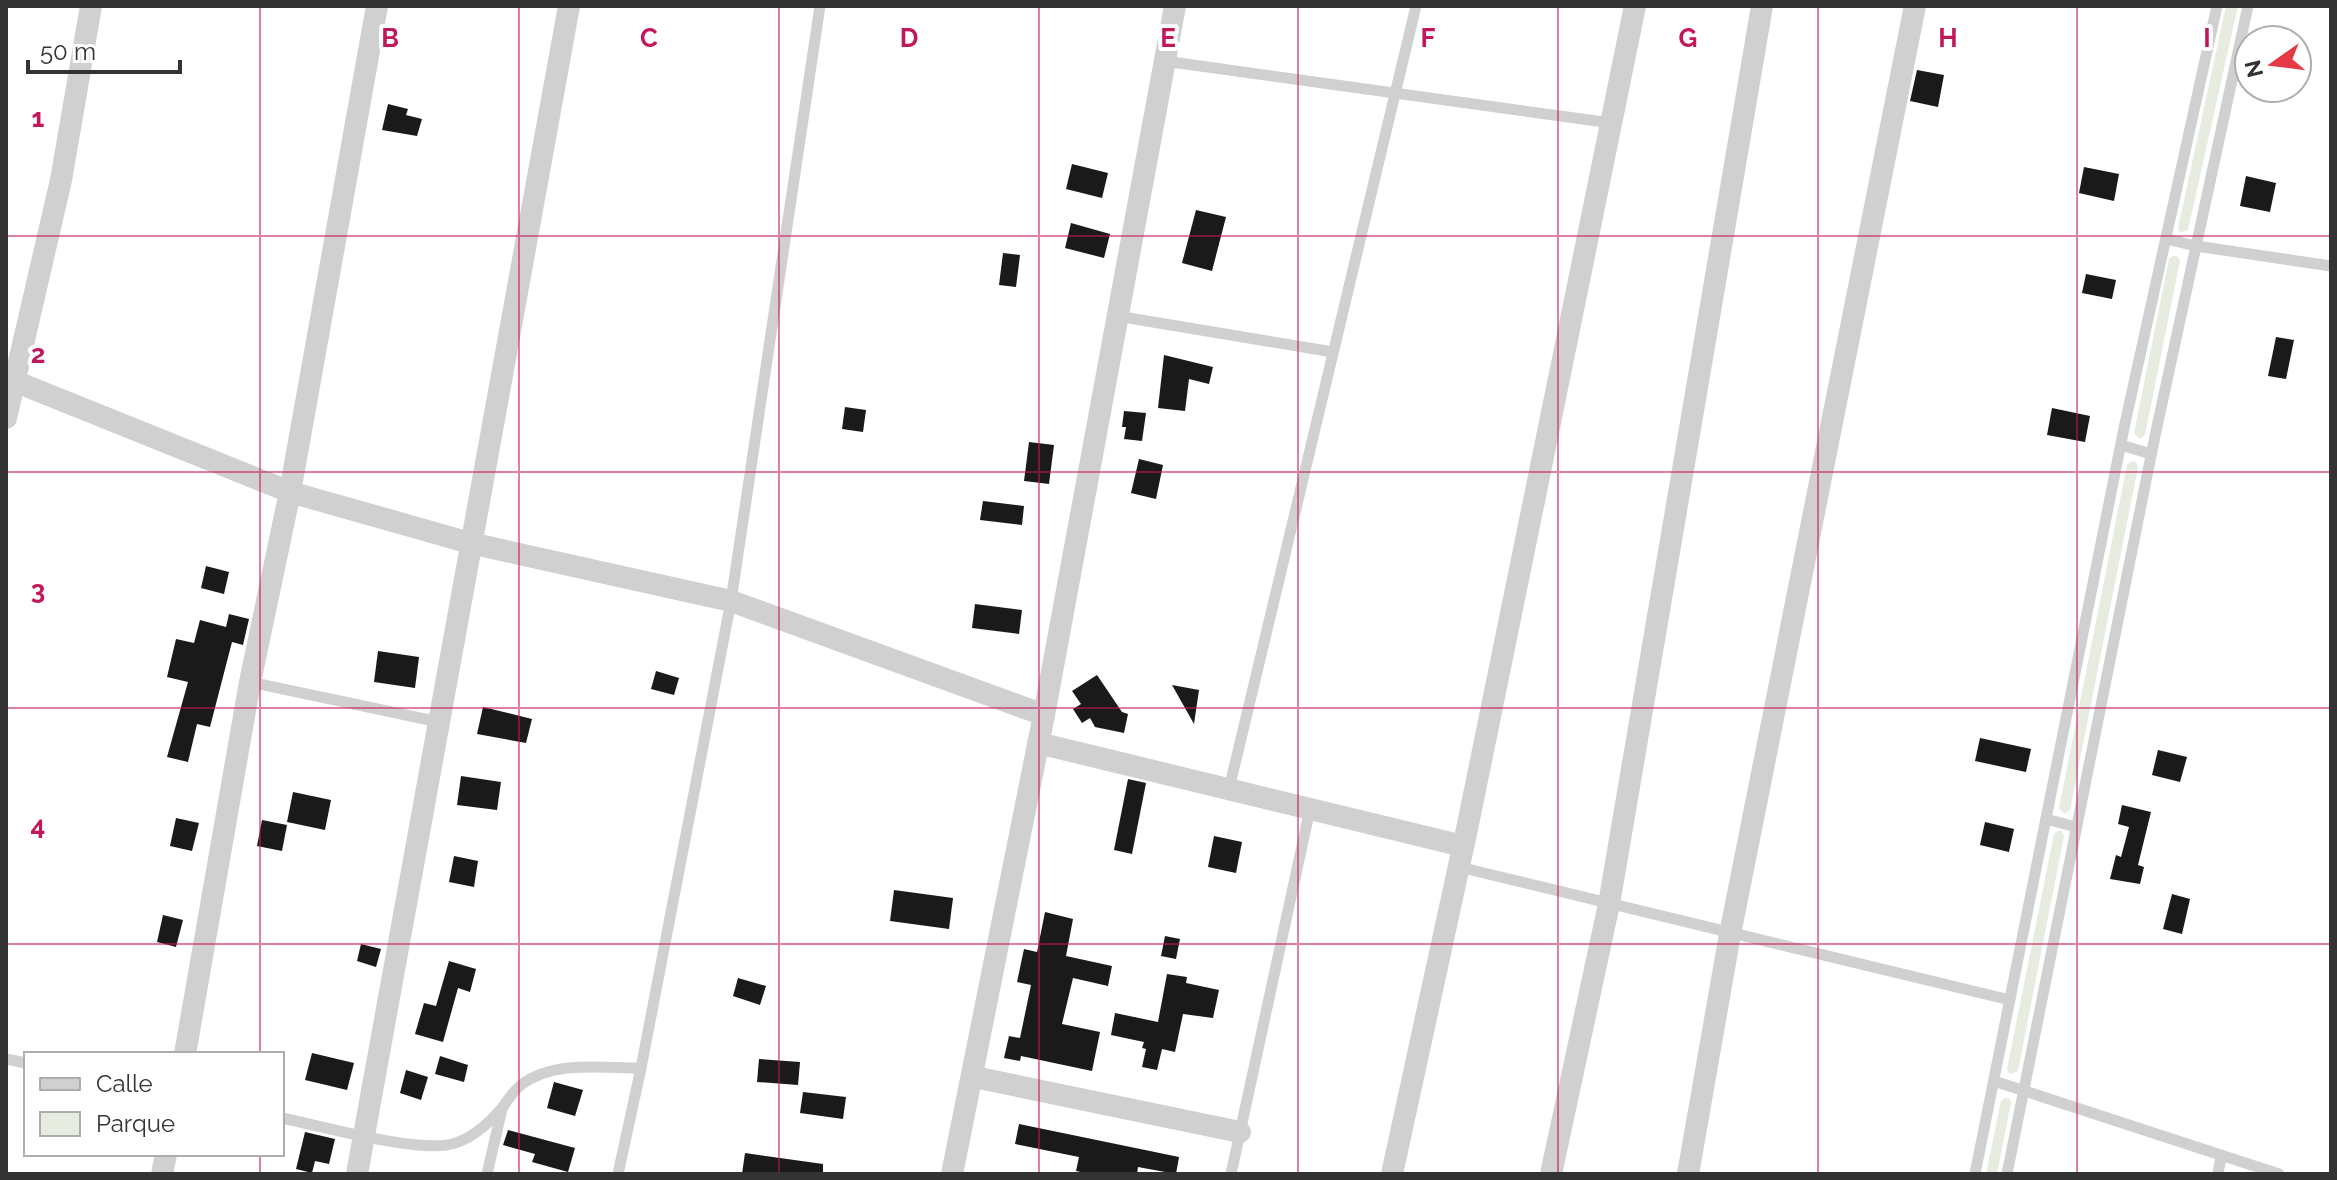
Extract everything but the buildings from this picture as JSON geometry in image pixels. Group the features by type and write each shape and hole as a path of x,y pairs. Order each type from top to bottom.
{"street":[{"path":"6,418 12,371 61,180 91,6"},
{"path":"185,1052 250,682 290,492 377,6"},
{"path":"357,1174 569,6"},
{"path":"952,1174 974,1077 1044,715 1175,6"},
{"path":"1392,1174 1461,857 1635,6"},
{"path":"1551,1174 1609,904 1762,6"},
{"path":"1688,1174 1730,934 1915,6"},
{"path":"12,371 290,492 470,543 731,601 1044,715"},
{"path":"1038,743 1310,809 1461,857"},
{"path":"974,1077 1240,1132"}],"lane":[{"path":"618,1174 731,601 820,6"},
{"path":"1229,789 1416,6"},
{"path":"1975,1174 2121,445 2217,6"},
{"path":"2007,1174 2151,454 2248,6"},
{"path":"1164,61 1611,123"},
{"path":"2166,239 2331,266"},
{"path":"1117,316 1333,352"},
{"path":"2121,445 2151,454"},
{"path":"250,682 439,722"},
{"path":"1231,1174 1310,809"},
{"path":"2046,819 2076,827"},
{"path":"1461,857 1609,904 2010,1000"},
{"path":"284,1118 434,1147 454,1144 474,1134 522,1084 555,1070 641,1068"},
{"path":"1994,1081 2279,1174"},
{"path":"487,1174 502,1108"},
{"path":"2218,1174 2221,1156"}],"green space":[{"path":"2226,6 2238,6 2188,230 2180,233 2178,228"},
{"path":"2173,256 2180,261 2145,435 2140,439 2134,433 2169,259"},
{"path":"2132,461 2138,467 2070,810 2065,814 2059,808 2127,465"},
{"path":"2062,831 2064,836 2018,1071 2010,1074 2007,1069 2054,834"},
{"path":"2009,1098 2011,1103 1997,1174 1986,1174 2001,1101"}]}
